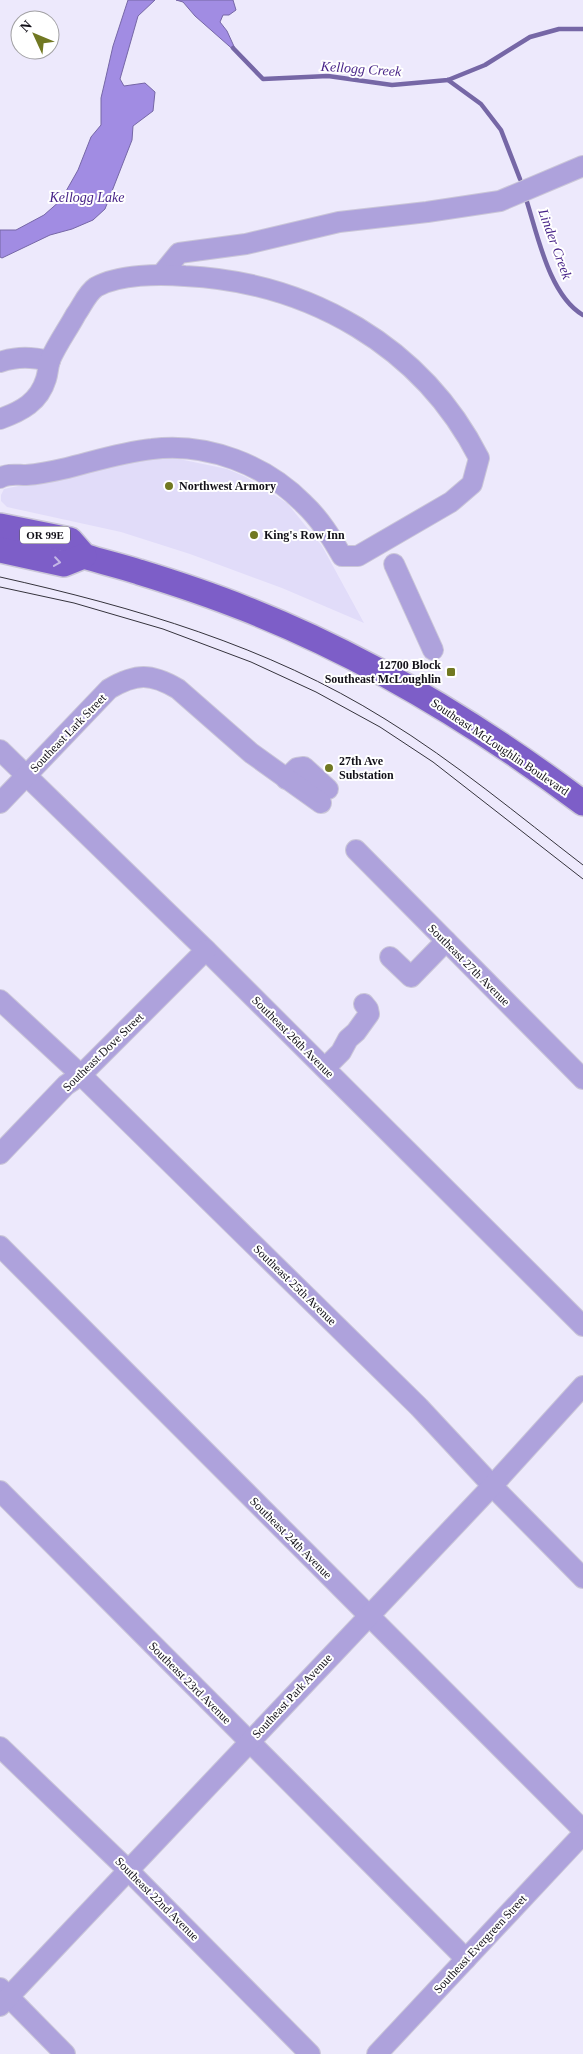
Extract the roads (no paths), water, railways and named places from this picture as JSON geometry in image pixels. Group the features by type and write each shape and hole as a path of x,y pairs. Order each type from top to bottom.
{"main road":[{"name":"Southeast McLoughlin Boulevard","path":"0,526 70,540 84,556 219,598 342,651 395,678 467,721 583,803"},
{"name":"OR 99E","path":"0,550 64,564 84,556"}],"street":[{"path":"161,275 179,253 246,244 339,222 500,201 583,166"},
{"path":"0,419 28,406 39,395 50,361 85,299 96,287 145,274 205,277 251,284 277,291 332,312 373,336 411,367 440,398 464,431 479,458 472,484 451,502 358,556 342,556 316,517 305,504 280,482 251,466 211,453 177,448 153,449 54,471 11,475 0,478"},
{"path":"0,362 12,358 32,357 50,361"},
{"path":"394,564 434,650"},
{"name":"Southeast Lark Street","path":"0,803 109,689 120,682 144,676 166,682 178,689 251,753 286,779 324,796"},
{"name":"Southeast 26th Avenue","path":"0,750 206,950 583,1326"},
{"name":"Southeast 27th Avenue","path":"356,850 583,1079"},
{"path":"390,957 411,977 446,941"},
{"name":"Southeast Dove Street","path":"0,1154 66,1085 81,1075 206,950"},
{"name":"Southeast 25th Avenue","path":"0,1000 81,1075 419,1407 583,1578"},
{"path":"325,1068 341,1052 348,1039 356,1032 369,1014 364,1004"},
{"name":"Southeast 24th Avenue","path":"0,1246 583,1832"},
{"name":"Southeast Park Avenue","path":"3,1997 128,1870 493,1485 583,1386"},
{"name":"Southeast 23rd Avenue","path":"0,1491 466,1958"},
{"name":"Southeast 22nd Avenue","path":"0,1747 128,1870 310,2054"},
{"name":"Southeast Evergreen Street","path":"377,2054 583,1832"},
{"path":"3,1997 65,2054"}],"water":[{"name":"Kellogg Lake","path":"128,0 155,0 138,16 120,79 124,86 145,83 155,92 153,111 133,126 132,140 105,209 93,220 72,229 50,235 2,258 0,257 0,230 16,230 44,215 61,200 78,170 91,137 101,125 101,98 113,46"},
{"path":"176,0 233,0 236,10 229,15 223,15 220,22 227,31 237,53 195,16 183,2"}],"waterway":[{"name":"Kellogg Creek","path":"233,48 263,79 328,76 392,85 448,80 485,65 530,37 559,29 583,29"},
{"name":"Linder Creek","path":"448,80 481,104 501,130 520,179"},
{"name":"Linder Creek","path":"527,202 541,248 554,280 562,294 583,315"}],"tram line":[{"path":"0,577 150,616 199,632 294,670 340,693 411,736 486,789 583,865"},
{"path":"0,587 74,603 163,629 251,662 316,692 380,727 433,762 583,879"}],"place":[{"name":"Northwest Armory","path":"169,486"},
{"name":"King's Row Inn","path":"254,535"},
{"name":"12700 Block Southeast McLoughlin","path":"451,672"},
{"name":"27th Ave Substation","path":"329,768"}]}
